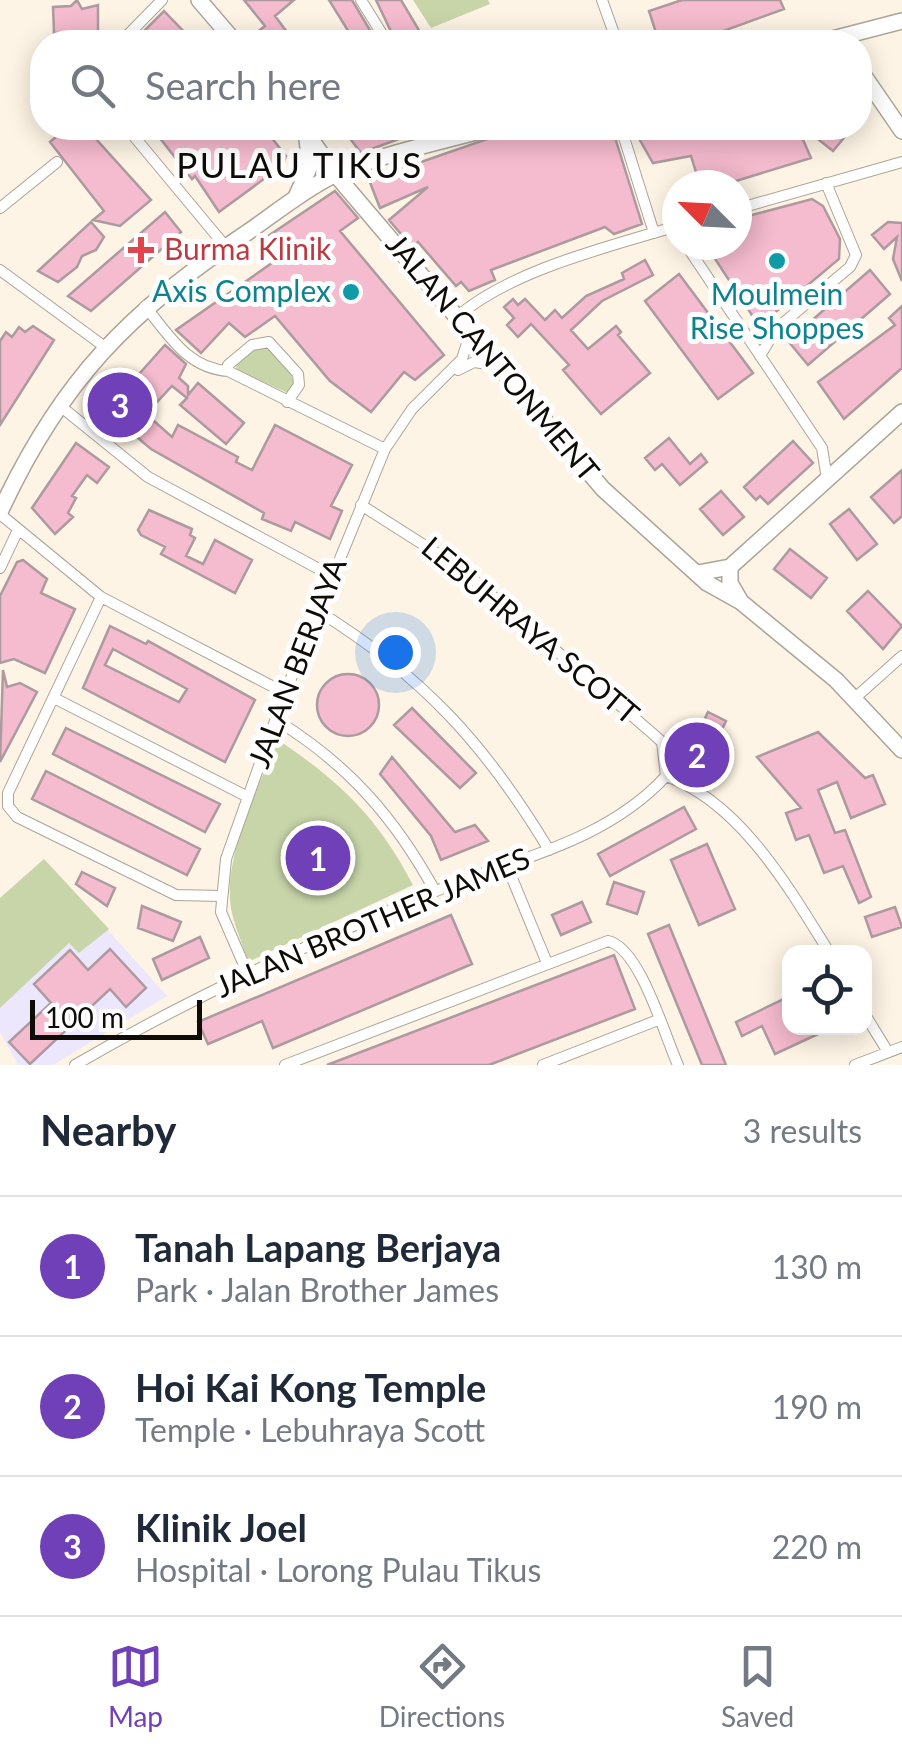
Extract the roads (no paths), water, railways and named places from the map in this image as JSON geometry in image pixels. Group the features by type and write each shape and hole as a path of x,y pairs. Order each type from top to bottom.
{"main road":[{"path":"199,0 225,30"},
{"path":"868,30 902,21"},
{"path":"872,87 902,131"},
{"path":"294,200 310,166 308,140"},
{"name":"JALAN CANTONMENT","path":"314,140 336,174 603,489 725,597 740,602 855,698 902,750"},
{"path":"318,140 338,158 362,166"},
{"path":"0,513 23,462 59,405 105,347 145,306 336,174 422,140"},
{"path":"698,572 730,568 902,412"},
{"path":"730,568 730,583 740,602"}],"street":[{"path":"133,30 162,0"},
{"path":"361,0 380,30"},
{"path":"602,0 613,30"},
{"path":"137,140 226,247"},
{"path":"625,140 654,233"},
{"path":"0,208 57,162"},
{"path":"752,205 902,162"},
{"path":"760,356 776,330 850,267 856,255 826,183"},
{"path":"456,318 487,294 662,231"},
{"path":"696,260 822,448 827,479"},
{"path":"0,270 105,347"},
{"path":"145,306 162,331 198,365 228,371 385,449"},
{"path":"745,333 758,337 776,330"},
{"name":"JALAN BERJAYA","path":"247,972 226,932 221,896 228,853 246,796 385,449 412,409 466,352 470,334"},
{"path":"228,371 228,365 252,345 269,342 298,374 299,385 287,402"},
{"path":"447,376 474,362 495,365"},
{"path":"59,405 148,477 332,576"},
{"name":"LEBUHRAYA SCOTT","path":"361,505 460,568 652,732 662,742 666,776"},
{"path":"0,513 101,597 285,693"},
{"path":"0,568 18,530"},
{"path":"101,597 56,699 8,793 13,814 176,895 221,896"},
{"path":"318,612 385,657 460,725 503,775 549,850"},
{"path":"855,698 902,656"},
{"path":"56,699 246,796"},
{"path":"46,718 71,707"},
{"path":"276,720 332,758 375,799 400,829 435,891"},
{"path":"666,776 721,807 768,863 823,945"},
{"name":"JALAN BROTHER JAMES","path":"76,1065 247,972 435,891 549,850 606,822 666,776"},
{"path":"507,866 547,963"},
{"path":"285,1065 608,941 621,944 634,960 678,1065"},
{"path":"543,1065 658,1020"},
{"path":"872,1026 888,1052"},
{"path":"855,1065 902,1047"}],"place":[{"name":"Burma Klinik","path":"141,250"},
{"name":"Moulmein Rise Shoppes","path":"777,261"},
{"name":"Axis Complex","path":"351,292"},
{"name":"Klinik Joel","path":"120,405"},
{"name":"Hoi Kai Kong Temple","path":"697,755"},
{"name":"Tanah Lapang Berjaya","path":"318,858"}],"district":[{"name":"PULAU TIKUS","path":"300,166"}]}
